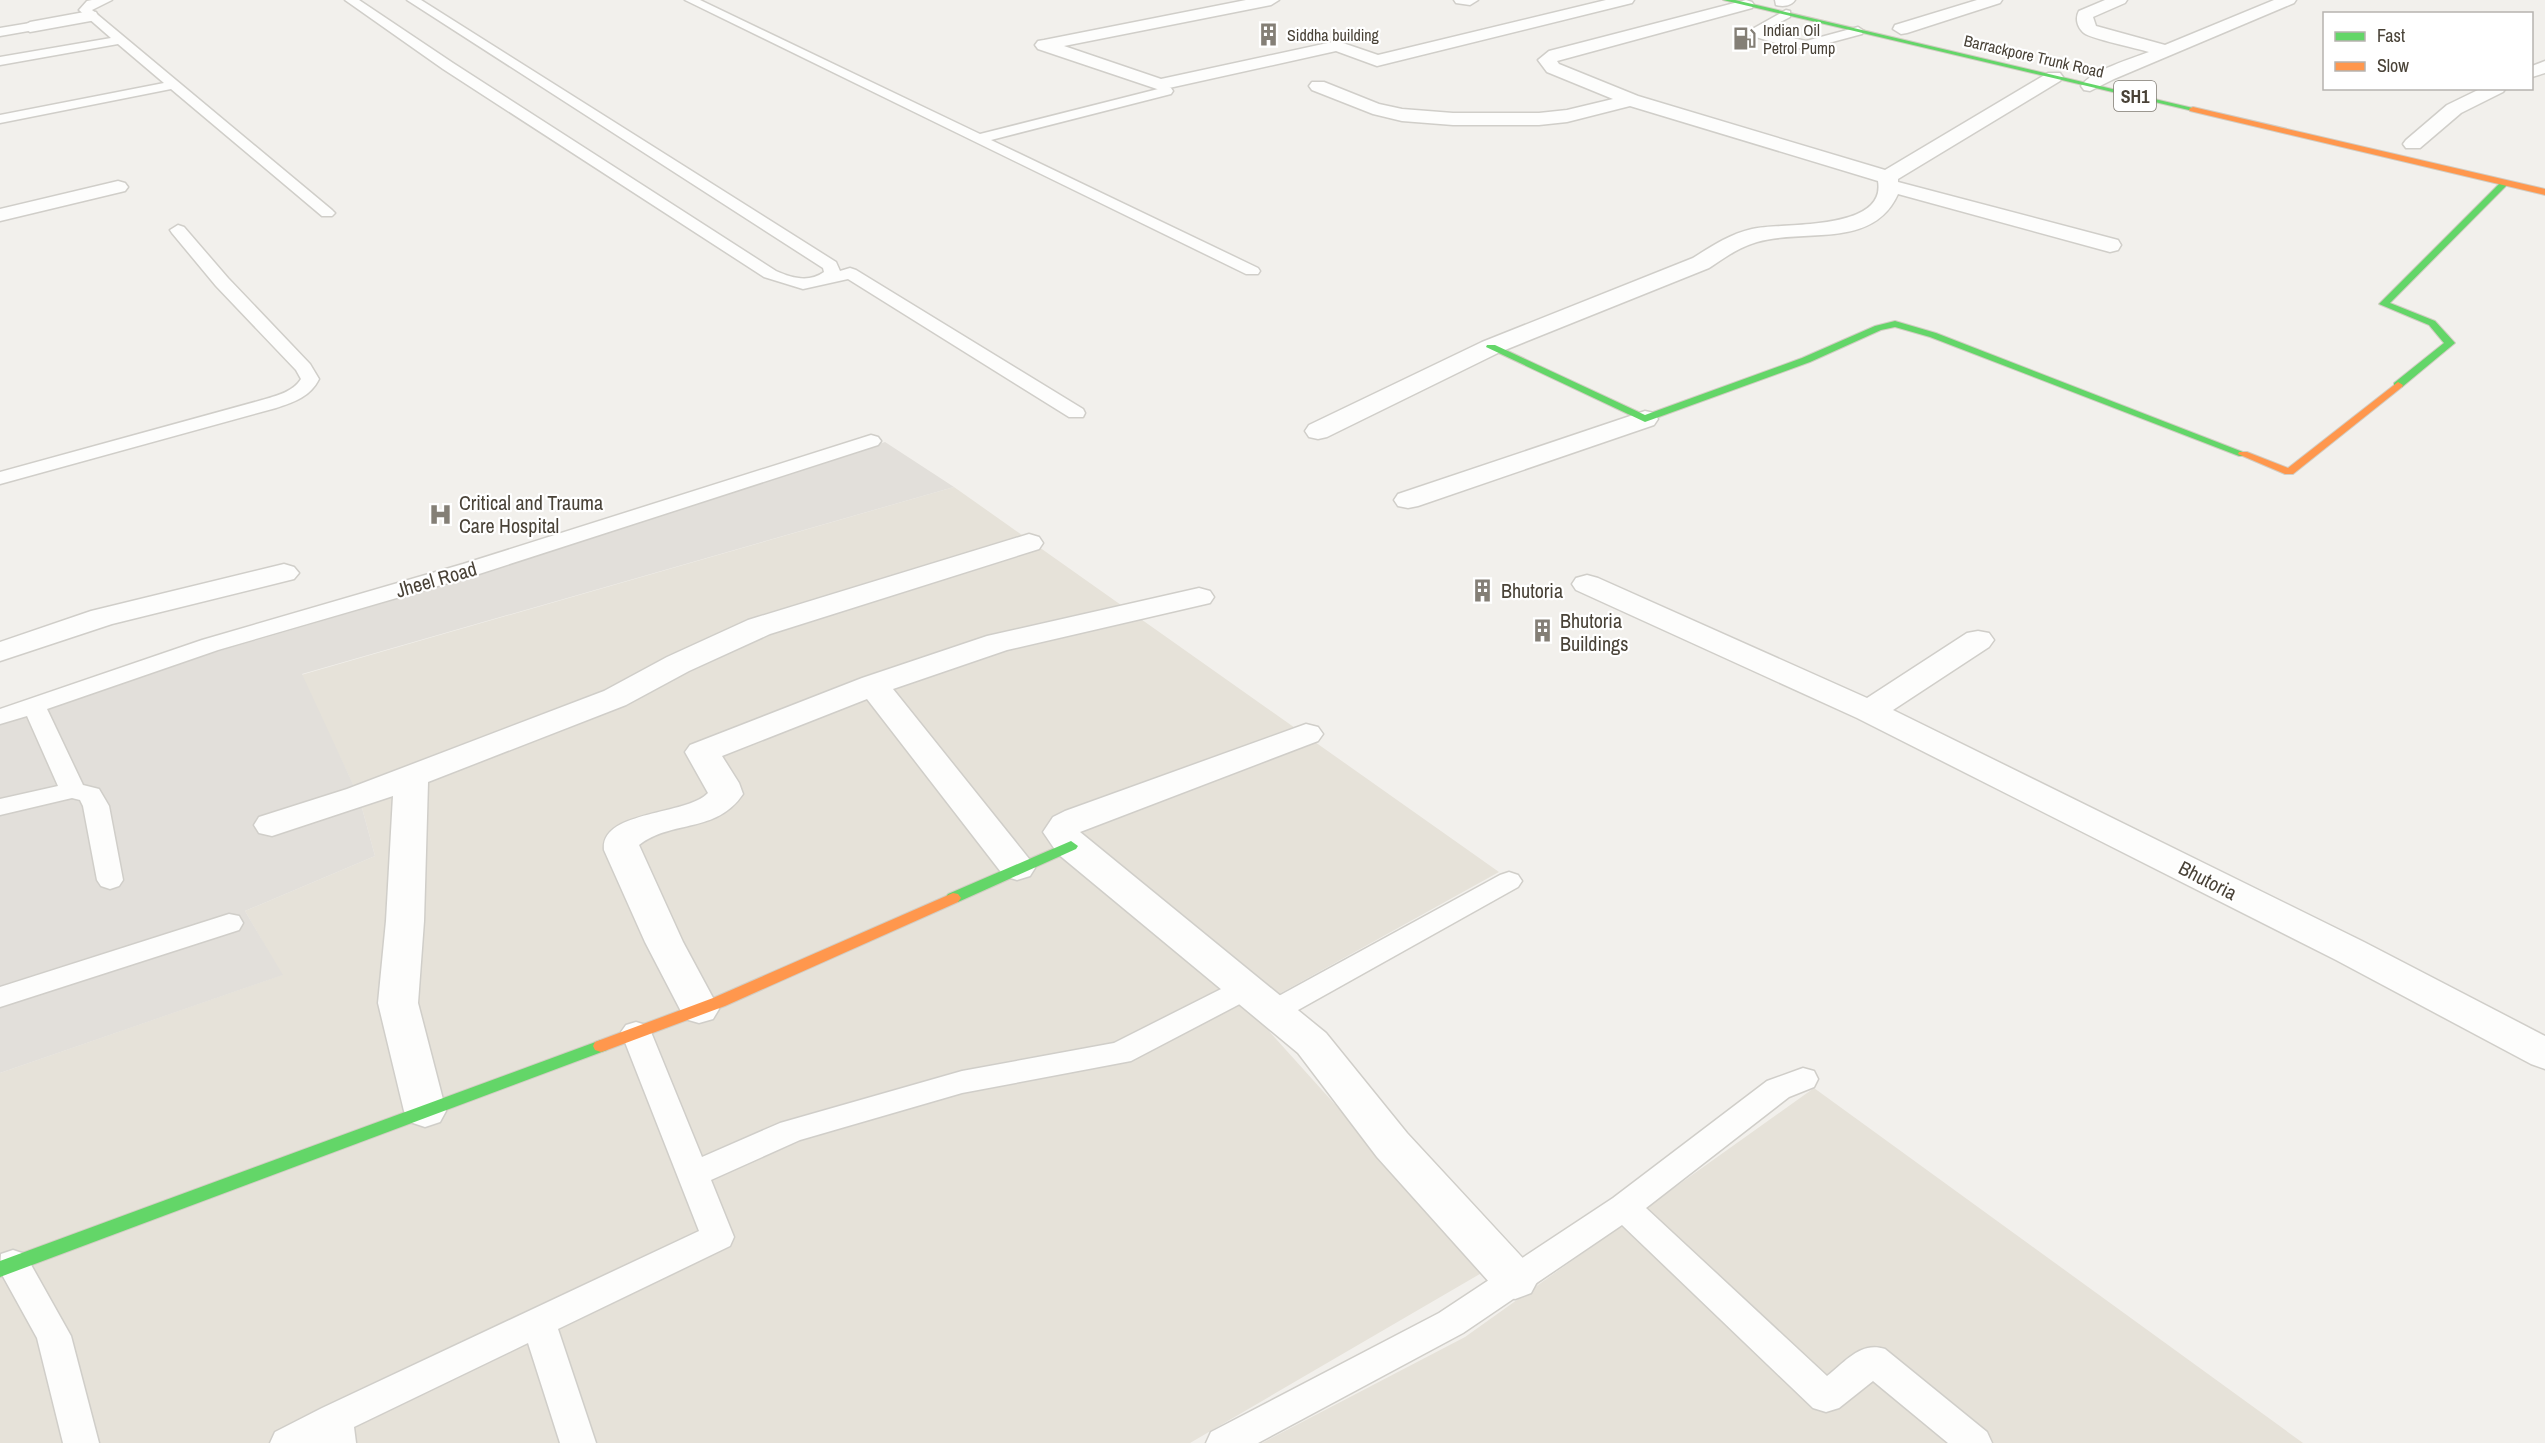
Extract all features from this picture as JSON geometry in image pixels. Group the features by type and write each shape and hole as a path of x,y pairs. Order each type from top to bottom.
{"street":[{"path":"1271,0 1044,45 1160,85 1337,46 1377,61 1626,0"},
{"path":"1462,0 1470,0"},
{"name":"Barrackpore Trunk Road","path":"1726,0 1746,5 1782,4 2176,90"},
{"path":"1901,29 1994,0"},
{"path":"2119,0 2085,15 2085,23 2090,30 2166,51"},
{"path":"2090,86 2108,75 2288,0"},
{"name":"Barrackpore Trunk Road","path":"1782,4 1858,31 2545,192"},
{"path":"1746,5 1547,60 1553,68 1631,100 1889,181 2110,245"},
{"path":"30,27 90,16"},
{"path":"1318,431 1491,347 1701,263 1727,246 1755,235 1849,226 1862,222 1886,201 1889,181 2054,77"},
{"path":"1318,86 1373,108 1402,115 1453,119 1549,118 1567,116 1631,100"},
{"path":"2414,144 2454,109 2493,90"},
{"path":"1408,500 1577,444 1806,360 1878,328 1895,324 1933,335 2289,472 2450,344 2433,323 2384,304 2505,183"},
{"path":"0,215 118,187"},
{"path":"1491,347 1645,418"},
{"path":"272,825 359,797 615,698 678,664 759,627 1029,543"},
{"path":"0,652 102,617 284,573"},
{"name":"Bhutoria","path":"1587,584 1869,711 2350,951 2545,1054"},
{"path":"699,1009 626,861 621,841 629,833 648,825 694,814 722,801 726,794 722,783 702,752 873,685 998,643 1199,597"},
{"path":"1869,711 1978,640"},
{"path":"873,685 1017,868"},
{"path":"1306,735 1077,819 1066,825 1061,832 1071,846 1312,1043 1392,1145 1515,1281"},
{"path":"411,775 399,1003 424,1111"},
{"path":"7,1267 699,1009 1071,846"}],"lane":[{"path":"106,0 87,6 85,10 327,213"},
{"path":"351,0 448,66 770,274 792,284 808,285 850,273 1076,413"},
{"path":"413,0 830,266 833,273 826,280"},
{"path":"691,0 883,94 981,138 1252,271"},
{"path":"1782,4 1753,32 1789,43 1806,45 1858,31"},
{"path":"0,32 30,27"},
{"path":"0,61 119,40"},
{"path":"0,119 173,85"},
{"path":"981,138 1166,91"},
{"path":"0,478 269,404 294,396 307,387 310,379 304,368 222,282 177,230"},
{"name":"Jheel Road","path":"0,717 210,645 471,569 871,441"},
{"path":"34,706 73,790"},
{"path":"0,807 73,790 82,790 90,795 96,806 110,880"},
{"path":"692,1175 790,1131 962,1082 1121,1053 1259,1000 1509,880"},
{"path":"0,997 229,923"},
{"path":"288,1443 337,1431 538,1322 717,1237 636,1032"},
{"path":"1224,1443 1451,1323 1624,1207 1778,1089 1803,1079"},
{"path":"1624,1207 1826,1397 1873,1360 1974,1443"},
{"path":"7,1267 54,1336 81,1443"},
{"path":"538,1322 578,1443"}],"shaded area":[{"path":"885,442 954,487 302,674 359,797 375,856 245,911 283,975 0,1073 0,725 206,655 407,596"},
{"path":"954,487 1499,872 1250,1010 1485,1271 1190,1443 0,1443 0,1073 282,975 245,911 375,856 359,797 301,675"},
{"path":"1814,1088 2303,1443 1262,1443 1465,1337"}],"traffic: fast":[{"path":"1726,0 2193,109"},
{"path":"2398,385 2450,343 2432,323 2384,304 2505,183"},
{"path":"1491,347 1645,419 1806,360 1878,328 1895,324 1933,335 2243,454"},
{"path":"953,898 1071,846"},
{"path":"0,1269 601,1046"}],"traffic: slow":[{"path":"2193,109 2545,192"},
{"path":"2243,454 2289,472 2398,385"},
{"path":"601,1046 719,1002 953,898"}],"place":[{"name":"Siddha building","path":"1269,35"},
{"name":"Indian Oil Petrol Pump","path":"1745,39"},
{"name":"Critical and Trauma Care Hospital","path":"441,514"},
{"name":"Bhutoria","path":"1483,590"},
{"name":"Bhutoria Buildings","path":"1542,631"}]}
